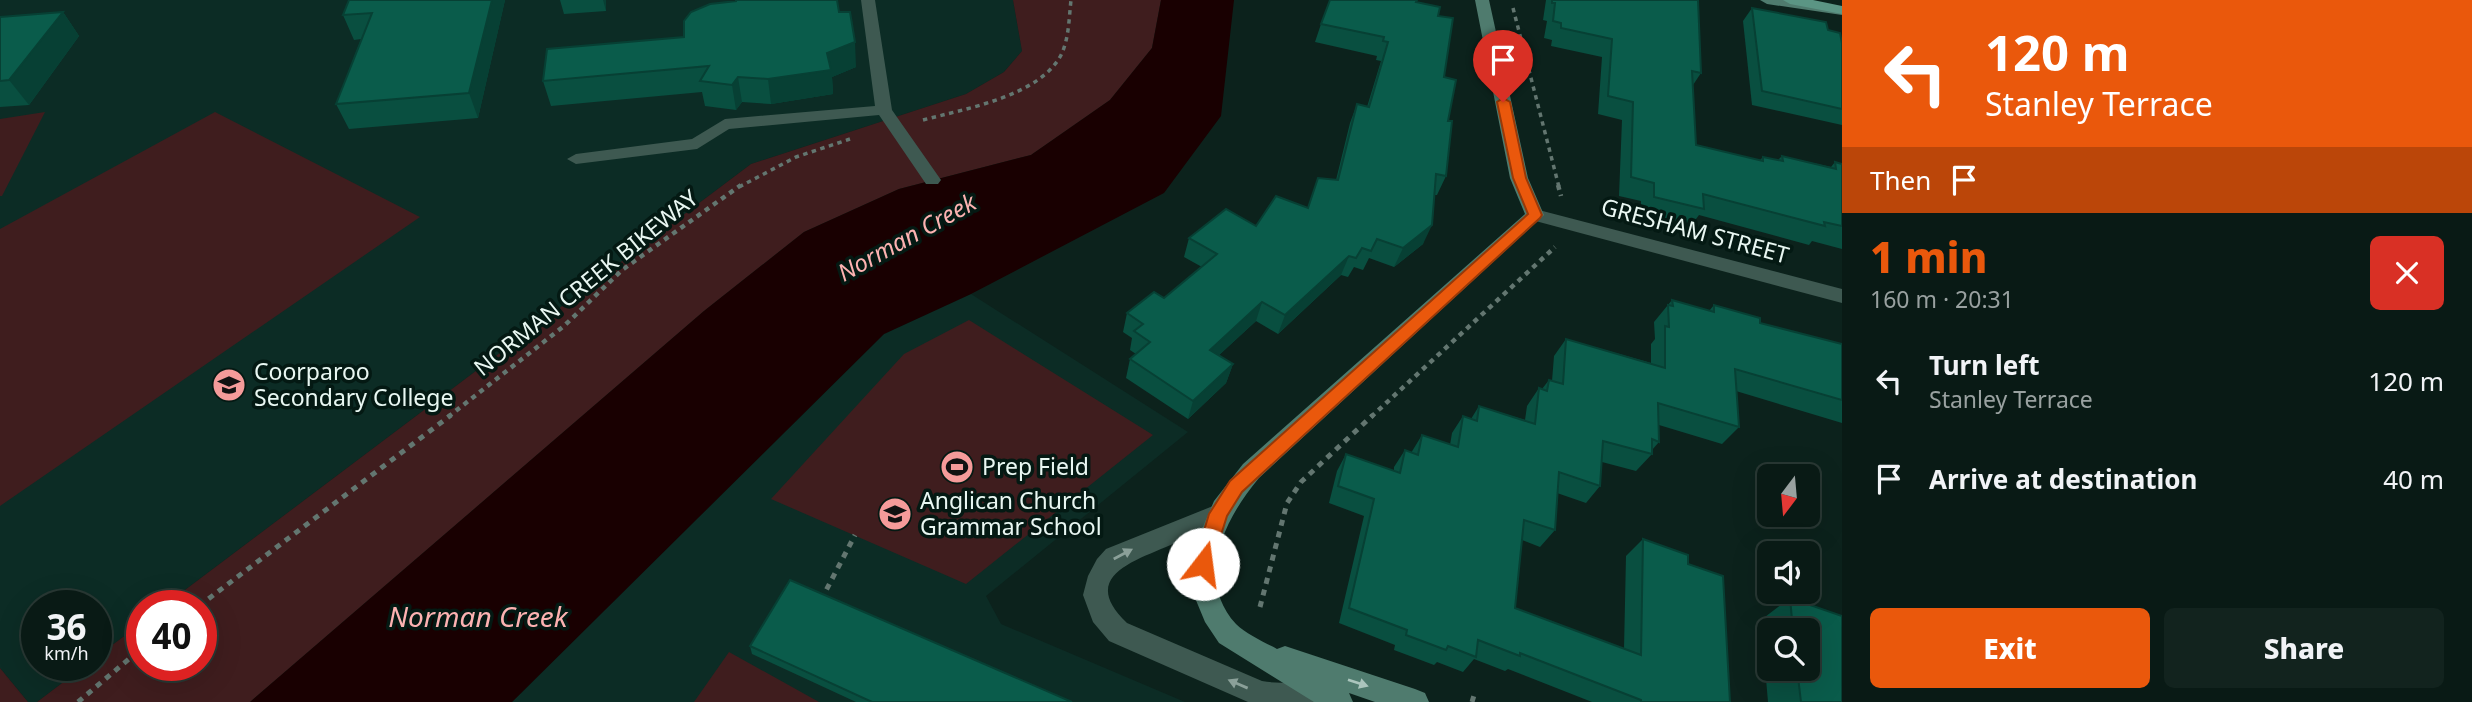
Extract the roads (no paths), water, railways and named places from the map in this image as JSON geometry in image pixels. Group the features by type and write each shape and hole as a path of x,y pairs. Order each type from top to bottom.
{"main road":[{"path":"1790,0 1842,11"}],"street":[{"path":"868,0 884,110 932,180"},
{"path":"1334,699 1228,634 1211,614 1205,597 1203,572 1218,514 1236,486 1535,215 1519,178 1482,0"},
{"path":"1767,0 1842,11"},
{"path":"576,159 697,144 725,124 884,110"},
{"name":"GRESHAM STREET","path":"1535,215 1842,296"},
{"path":"1218,514 1115,557 1105,567 1097,587 1097,607 1101,615 1118,632 1261,694 1281,698 1334,699"},
{"path":"1246,646 1415,702"}],"water":[{"name":"Norman Creek","path":"1161,0 1234,0 1221,116 1164,193 971,294 884,334 512,702 250,702 704,311 804,232 899,189 1031,155 1110,100 1152,48"}],"place":[{"name":"Coorparoo Secondary College","path":"229,385"},
{"name":"Prep Field","path":"957,467"},
{"name":"Anglican Church Grammar School","path":"895,514"}]}
